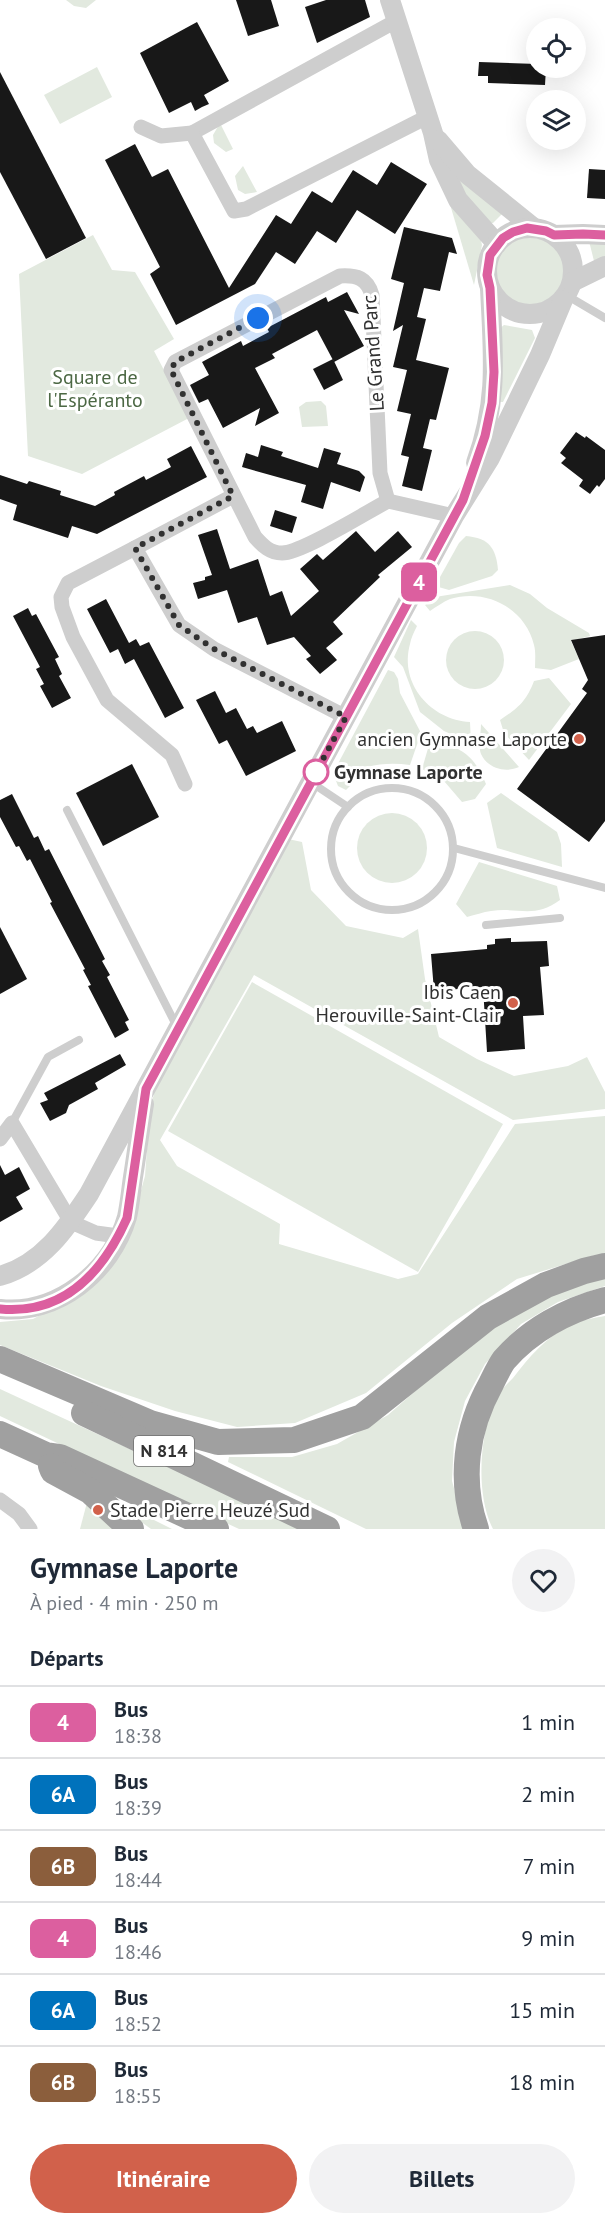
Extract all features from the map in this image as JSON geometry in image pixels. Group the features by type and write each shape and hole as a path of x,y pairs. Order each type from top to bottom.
{"highway":[{"name":"N 814","path":"0,1359 150,1423 218,1442 294,1440 362,1417 488,1317 546,1285 584,1270 605,1266"},
{"path":"476,1529 468,1494 466,1462 470,1432 483,1398 502,1362 517,1347 555,1320 572,1311 605,1300"},
{"name":"N 814","path":"0,1375 107,1423 327,1529"},
{"name":"N 814","path":"0,1434 46,1455 60,1457 216,1529"},
{"name":"N 814","path":"46,1455 53,1471 90,1491 131,1529"}],"street":[{"path":"390,0 430,125 438,160 451,188 467,212 497,244"},
{"path":"141,127 161,136 192,133 396,21"},
{"path":"192,133 234,211 246,209 395,134 430,125"},
{"path":"430,125 466,174 534,228 554,235 605,235"},
{"path":"458,508 485,436 492,403 494,372 487,268 490,255 497,244 513,232 534,228"},
{"path":"0,1276 31,1263 52,1244 71,1222 89,1194 458,508 495,448 540,356 567,292 572,259 565,246 554,235"},
{"path":"490,288 503,305 522,314 547,311 567,292 605,266"},
{"name":"Le Grand Parc","path":"233,496 171,370 175,362 340,276 349,275 358,276 364,280 372,295 380,473 388,501"},
{"path":"185,784 172,755 107,700 73,637 62,607 60,597 68,583 233,496 255,537 267,550 283,553 300,549 388,501 458,508"},
{"path":"135,548 179,625 214,649 346,717"},
{"path":"0,1309 12,1311 40,1306 69,1294 97,1269 127,1218 146,1089"},
{"path":"0,1139 12,1123 71,1222 96,1233 118,1236"},
{"path":"0,1500 19,1514 30,1529"}],"lane":[{"path":"567,292 605,318"},
{"path":"311,782 348,807"},
{"path":"395,787 413,791 429,800 442,813 451,830 454,848 451,868 442,885 427,899 409,908 390,910 370,906 353,896 340,881 332,863 331,843 336,824 348,807 361,796 378,789 395,787"},
{"path":"67,810 178,1029"},
{"path":"454,848 605,888"},
{"path":"486,926 560,918"},
{"path":"12,1123 48,1057 80,1040"}],"green space":[{"path":"66,0 96,0 86,8 74,6"},
{"path":"97,67 112,97 60,124 44,95"},
{"path":"220,123 233,149 226,152 214,143 213,135"},
{"path":"243,166 257,192 245,194 238,190 235,176"},
{"path":"456,172 502,214 493,223 489,223 460,188"},
{"path":"449,201 480,236 482,245 474,285"},
{"name":"Square de l'Espéranto","path":"93,235 112,270 135,272 174,339 154,351 189,418 82,474 28,456 19,274"},
{"path":"536,235 549,241 558,250 562,256 564,270 562,284 554,295 543,303 522,305 504,295 496,284 494,263 504,245 515,237"},
{"path":"605,240 605,258 594,261 589,241"},
{"path":"504,325 532,330 535,338 503,402 499,402 499,329"},
{"path":"321,401 326,406 328,426 302,427 299,407 306,402"},
{"path":"466,536 480,539 490,546 498,570 492,576 449,590 435,586 459,543"},
{"path":"510,585 530,594 547,608 589,633 590,636 571,641 579,659 551,670 535,668 534,645 522,621 513,611 490,599 464,596 450,599 430,611 425,605 435,597"},
{"path":"411,620 417,626 411,640 408,659 409,673 414,686 431,707 443,715 470,722 471,743 444,731 420,712 403,667 394,657"},
{"path":"475,631 486,633 499,644 504,660 502,671 491,684 475,689 464,687 451,676 446,660 448,649 459,636"},
{"path":"388,670 394,672 398,679 400,693 421,733 410,765 384,764 352,773 345,778 350,786 346,790 338,786 333,773"},
{"path":"549,678 571,704 529,760 504,733 500,720 521,704 534,681"},
{"path":"481,724 519,767 509,770 498,768 484,759 480,748"},
{"path":"436,740 454,747 473,760 486,784 475,799 462,802 444,781 422,769 429,745"},
{"path":"501,793 557,832 561,844 562,867 497,848 487,803"},
{"path":"399,813 412,819 421,828 425,834 427,848 425,862 417,873 406,881 385,883 367,873 359,862 357,841 367,823 378,815"},
{"path":"288,839 302,842 311,890 346,926 403,938 418,929 425,979 439,1037 477,1059 514,1076 568,1066 587,1057 605,1092 605,1109 513,1120 254,975 160,1140 177,1166 280,1224 279,1244 398,1279 418,1274 515,1124 605,1116 605,1254 517,1279 452,1323 366,1393 295,1423 237,1427 175,1411 101,1386 0,1345 0,1322 33,1319 81,1293 126,1245 145,1176 150,1108 160,1073"},
{"path":"479,862 557,886 560,900 551,906 534,911 501,910 467,917 456,904"},
{"path":"252,982 503,1124 418,1272 168,1131"},
{"path":"605,1278 605,1286 558,1302 521,1324 485,1364 465,1401 454,1442 452,1481 465,1529 366,1529 228,1462 229,1457 292,1457 337,1444 388,1415 438,1371 503,1321 559,1291"},
{"path":"605,1316 605,1529 493,1529 487,1515 484,1498 482,1462 487,1426 498,1395 532,1355 561,1330 574,1323"},
{"path":"0,1389 303,1529 239,1529 0,1416"},
{"name":"Stade Pierre Heuzé Sud","path":"90,1491 131,1529 80,1529"},
{"path":"144,1515 172,1529 151,1529 140,1521"}],"building":[{"path":"236,0 271,0 279,26 248,36"},
{"path":"326,0 365,0 370,17 317,43 305,7"},
{"path":"197,22 229,81 204,95 209,104 195,111 191,102 169,113 140,53"},
{"path":"479,62 526,64 526,78 545,78 545,85 488,83 488,76 478,76"},
{"path":"0,72 86,238 46,259 0,172"},
{"path":"135,144 152,177 168,169 229,288 276,215 291,224 312,191 332,203 353,170 377,185 391,162 427,184 395,234 357,210 336,243 317,231 295,264 276,252 255,284 176,325 150,274 160,267 105,160"},
{"path":"589,169 605,170 605,199 587,198"},
{"path":"404,227 452,238 457,254 449,252 440,291 424,288 417,317 426,319 416,360 449,368 436,420 430,419 423,448 432,450 422,491 402,486 409,457 401,455 411,414 397,411 407,370 393,367 403,325 393,331 404,283 391,279"},
{"path":"347,292 359,314 344,310 364,346 334,362 317,330 272,354 275,358 255,368 279,413 255,426 260,408 223,428 208,399 199,403 190,385 209,375 202,362 241,341 243,346 269,332 267,328 326,297 328,302"},
{"path":"333,359 343,380 324,390 313,369"},
{"path":"576,432 585,438 586,436 605,450 605,479 590,494 579,486 583,480 561,463 566,458 560,453"},
{"path":"261,445 283,452 281,456 318,468 324,448 341,453 337,464 359,471 365,477 360,492 331,482 323,509 301,502 306,485 242,467 246,453 258,457"},
{"path":"191,446 207,477 97,534 72,526 68,538 13,520 17,505 0,499 0,475 27,484 29,481 61,491 60,495 95,506 115,495 114,492 144,476 146,480 171,467 167,459"},
{"path":"275,510 297,517 292,533 270,526"},
{"path":"217,529 230,569 258,559 270,596 282,591 291,616 319,591 300,569 317,554 323,560 356,531 375,552 398,531 412,547 378,575 380,577 333,622 343,634 326,648 337,660 320,674 306,659 311,656 294,637 267,645 257,617 238,623 227,590 198,599 193,583 205,580 205,577 212,575 198,535"},
{"path":"106,599 129,643 136,639 140,646 149,642 184,708 165,718 134,659 125,664 118,649 110,653 87,609"},
{"path":"28,608 32,616 36,614 59,657 55,659 62,674 59,676 71,698 52,708 40,686 44,684 36,669 40,667 13,616"},
{"name":"ancien Gymnase Laporte","path":"605,635 605,821 589,842 517,789 587,693 582,689 588,680 571,640"},
{"path":"215,691 226,713 236,708 247,729 253,726 257,733 282,721 296,751 246,776 227,740 219,744 196,700"},
{"path":"132,764 159,817 103,846 76,793"},
{"path":"12,794 34,838 38,836 45,851 49,849 105,959 102,961 110,975 107,977 129,1020 125,1022 129,1030 115,1038 88,986 91,985 83,970 85,969 30,859 27,861 19,846 16,847 0,817 0,800"},
{"path":"0,927 27,979 0,994"},
{"name":"Ibis Caen Herouville-Saint-Clair","path":"511,938 511,942 547,941 549,966 540,967 544,1015 523,1016 525,1049 487,1052 483,987 434,991 431,954 487,949 487,945 495,944 495,939"},
{"path":"120,1054 126,1065 95,1083 98,1089 69,1105 66,1113 50,1121 40,1103 48,1100 44,1093"},
{"path":"0,1165 5,1175 19,1167 30,1189 16,1197 23,1209 0,1222"}],"bus line":[{"name":"4","path":"0,1309 12,1311 56,1301 69,1294 87,1279 106,1257 127,1218 146,1089 463,500 485,436 492,403 494,372 487,268 493,249 507,235 527,228 546,231 554,235 605,235"}],"place":[{"name":"ancien Gymnase Laporte","path":"579,739"},
{"name":"Gymnase Laporte","path":"316,772"},
{"name":"Ibis Caen Herouville-Saint-Clair","path":"513,1003"},
{"name":"Stade Pierre Heuzé Sud","path":"98,1510"}],"route":[{"path":"258,318 175,362 171,370 233,496 135,548 179,625 214,649 346,717 316,772"}]}
